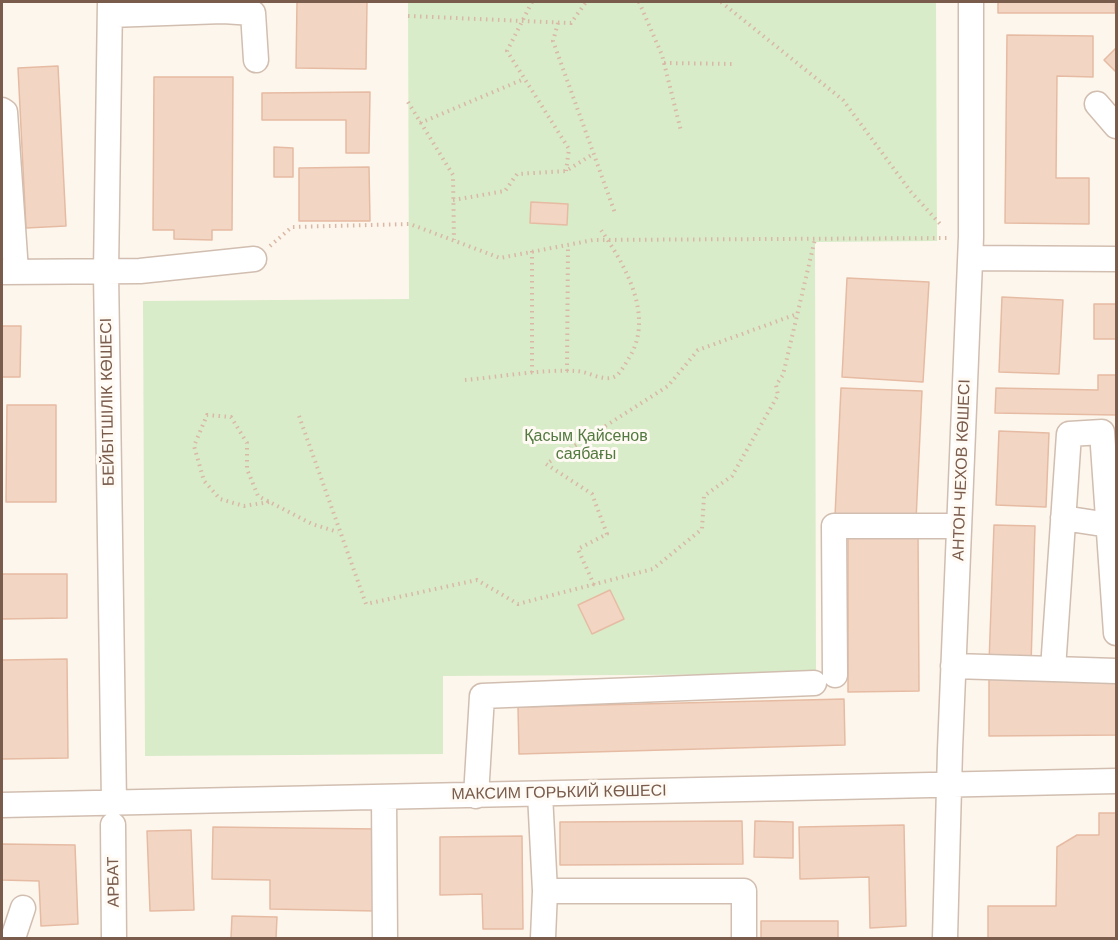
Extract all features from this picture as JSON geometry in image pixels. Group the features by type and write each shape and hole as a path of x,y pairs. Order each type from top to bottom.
{"street":[{"name":"АНТОН ЧЕХОВ КӨШЕСІ","path":"945,939 949,784 971,248 971,2"},
{"path":"110,8 253,13 256,60"},
{"name":"БЕЙБІТШІЛІК КӨШЕСІ","path":"110,8 106,272 113,814"},
{"path":"1097,104 1116,126"},
{"path":"2,110 4,112 9,272 106,272 254,259"},
{"path":"971,248 1116,259"},
{"path":"1053,669 1069,434 1102,432 1116,633"},
{"path":"1063,518 1109,525"},
{"path":"476,796 482,696 824,679 834,526 959,526"},
{"path":"954,666 1116,671"},
{"name":"МАКСИМ ГОРЬКИЙ КӨШЕСІ","path":"2,805 113,814 384,797 1116,781"},
{"path":"540,794 546,891 543,939"},
{"path":"384,797 385,939"},
{"name":"АРБАТ","path":"113,814 114,939"},
{"path":"546,891 744,891 744,939"},
{"path":"13,939 23,908"}],"path":[{"path":"532,2 507,51 569,149 566,171"},
{"path":"408,16 572,23 586,2"},
{"path":"639,2 664,63 681,131"},
{"path":"721,2 843,100 911,192 941,225"},
{"path":"558,23 553,41 615,213"},
{"path":"664,63 734,64"},
{"path":"420,123 524,79"},
{"path":"408,102 453,175 454,240"},
{"path":"453,200 505,191 517,174 566,171 593,154"},
{"path":"254,259 292,227 410,224 500,258 593,240 815,239 971,248"},
{"path":"465,380 567,371 607,379 616,376 633,352 638,331 635,292 620,258 601,230"},
{"path":"299,416 338,532 366,604 477,580 518,604 653,569 702,529 704,496 732,476 778,394 776,385 783,375 815,239"},
{"path":"567,371 568,245"},
{"path":"532,252 532,374"},
{"path":"594,585 578,549 608,534 592,494 546,464 668,386 698,350 798,314"},
{"path":"269,502 244,506 220,499 204,481 194,446 207,415 231,417 237,423 247,443 247,469 258,496 312,524 338,532"}],"green space":[{"name":"Қасым Қайсенов саябағы","path":"408,2 936,2 937,241 815,242 816,674 443,676 443,754 145,756 143,301 409,299"}],"building":[{"path":"297,2 367,2 366,69 296,68"},
{"path":"998,2 1115,2 1115,13 998,13"},
{"path":"1007,35 1093,36 1093,77 1057,76 1056,178 1089,178 1089,224 1005,223"},
{"path":"1116,48 1116,72 1104,60"},
{"path":"58,66 66,226 26,228 18,68"},
{"path":"154,77 233,77 232,230 212,230 212,240 174,239 174,230 153,230"},
{"path":"370,92 369,153 346,153 346,120 262,120 262,93"},
{"path":"274,147 293,148 293,177 274,177"},
{"path":"369,167 370,221 299,221 299,168"},
{"path":"531,202 568,204 567,225 530,223"},
{"path":"847,278 929,282 923,382 842,377"},
{"path":"1002,297 1063,300 1059,374 999,372"},
{"path":"1094,304 1116,304 1116,339 1094,339"},
{"path":"2,326 21,326 20,377 2,377"},
{"path":"1098,375 1116,375 1116,415 995,413 996,388 1098,390"},
{"path":"841,388 922,391 916,520 835,516"},
{"path":"7,405 56,405 56,502 6,502"},
{"path":"999,431 1049,433 1046,507 996,505"},
{"path":"994,525 1035,526 1031,665 989,663"},
{"path":"848,531 918,531 919,691 848,692"},
{"path":"2,574 67,574 67,618 2,619"},
{"path":"610,590 624,619 592,634 578,605"},
{"path":"67,659 68,758 2,759 2,660"},
{"path":"989,672 1116,679 1116,735 989,736"},
{"path":"844,699 845,745 519,754 518,707"},
{"path":"1099,813 1116,813 1116,938 988,938 988,906 1056,906 1057,847 1077,835 1099,835"},
{"path":"742,821 743,864 560,865 560,822"},
{"path":"755,821 793,822 793,858 754,857"},
{"path":"904,825 906,926 870,928 869,877 800,879 799,827"},
{"path":"213,827 377,829 376,911 270,909 270,880 212,879"},
{"path":"191,830 194,910 150,911 147,831"},
{"path":"522,836 523,929 483,929 482,894 440,895 440,837"},
{"path":"2,844 75,845 78,924 41,926 39,881 2,880"},
{"path":"232,916 277,917 276,938 231,938"},
{"path":"761,921 838,921 838,938 761,938"}]}
